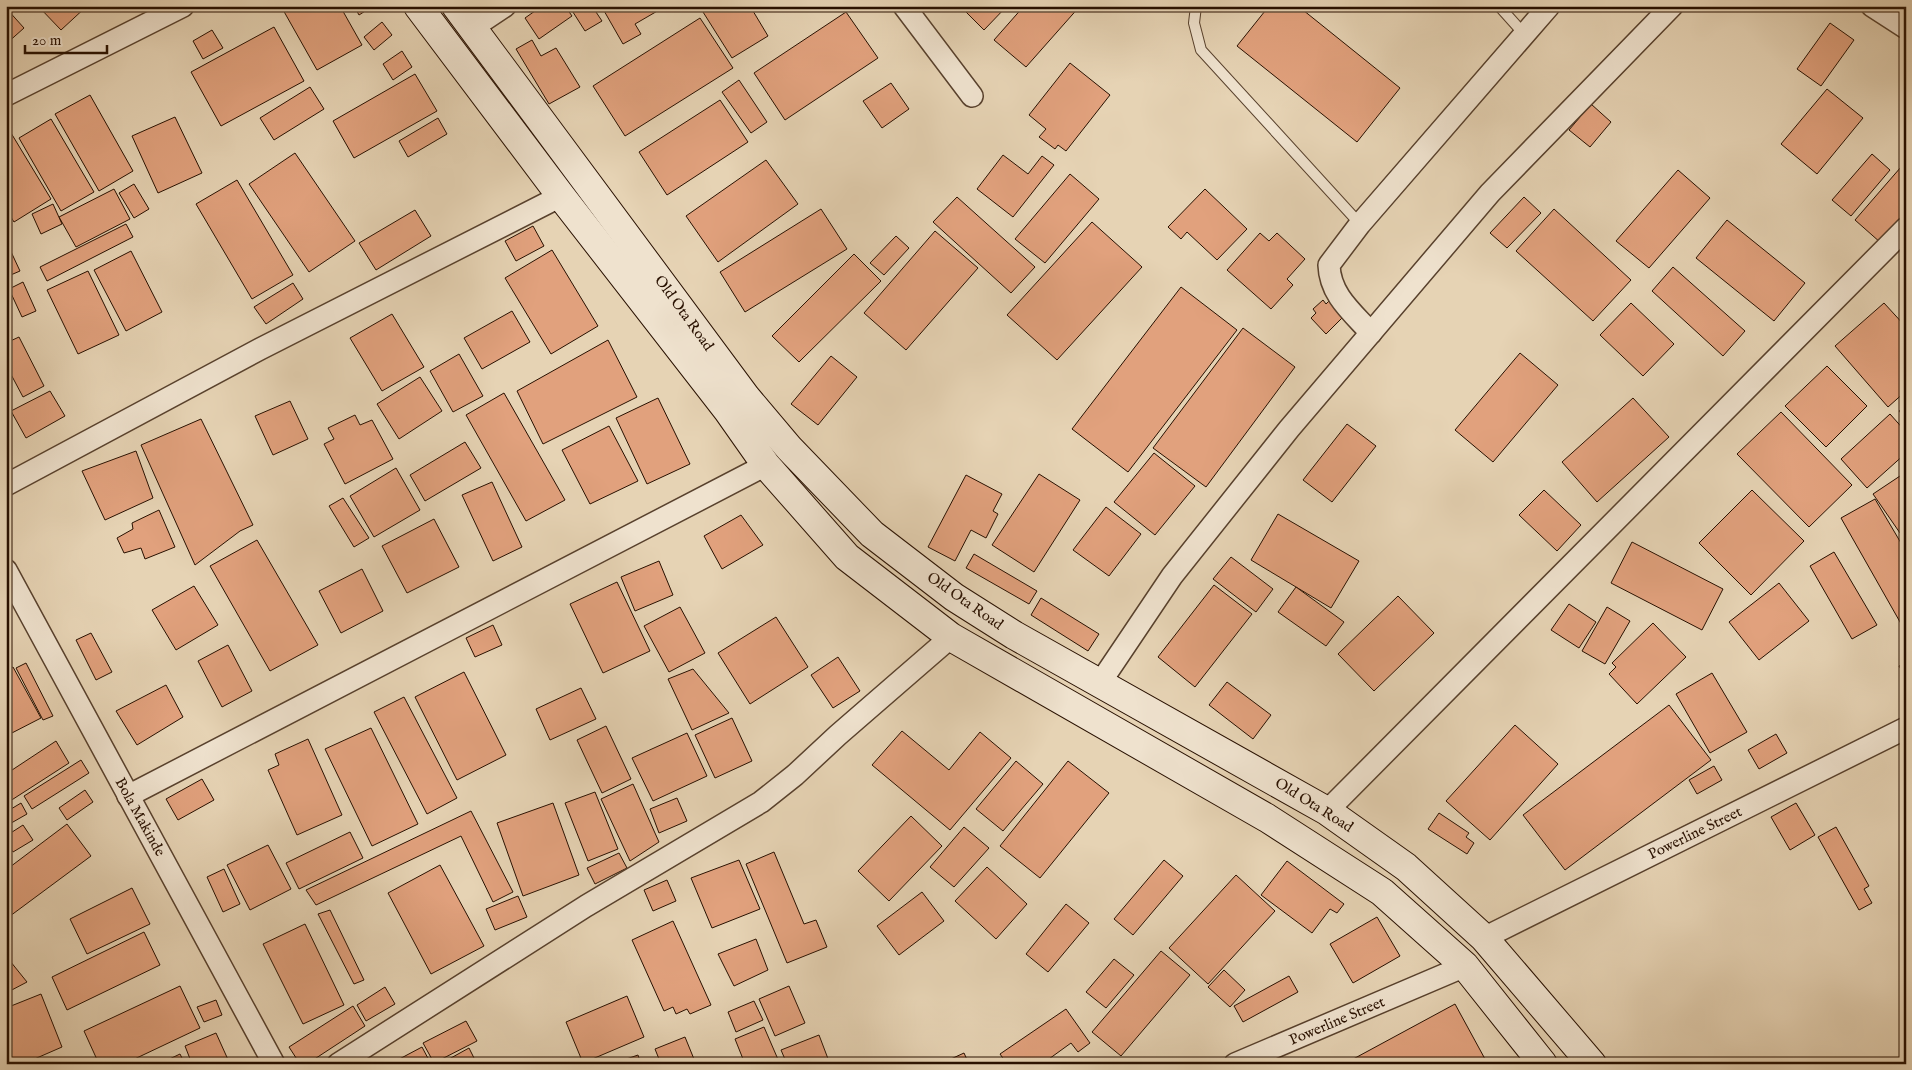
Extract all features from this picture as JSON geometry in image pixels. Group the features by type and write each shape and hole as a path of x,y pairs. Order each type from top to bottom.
{"street":[{"path":"6,95 183,6"},
{"name":"Old Ota Road","path":"418,6 561,196 728,411 766,465 847,557 951,637 1275,823 1382,892 1466,966 1543,1064"},
{"name":"Old Ota Road","path":"456,6 746,397 789,448 872,534 954,597 1014,635 1327,811 1406,867 1484,938 1592,1064"},
{"path":"472,28 505,6"},
{"path":"904,6 972,96"},
{"path":"1370,333 1338,296 1329,278 1329,265 1360,224 1550,6"},
{"path":"1100,683 1172,576 1289,428 1490,193 1672,6"},
{"path":"1872,6 1906,28"},
{"path":"6,485 260,349 561,196"},
{"path":"1327,811 1906,228"},
{"path":"128,796 766,465"},
{"name":"Bola Makinde","path":"6,570 274,1064"},
{"path":"338,1064 586,906 761,802 795,775 951,637"},
{"name":"Powerline Street","path":"1484,938 1906,728"},
{"name":"Powerline Street","path":"1235,1064 1466,966"}],"lane":[{"path":"1196,6 1194,23 1201,50 1360,224"},
{"path":"1499,6 1525,35"}],"building":[{"path":"38,6 87,6 61,30"},
{"path":"285,6 340,6 362,45 317,70 282,8"},
{"path":"354,6 369,6 370,8 359,15"},
{"path":"542,6 565,6 572,16 539,39 525,18"},
{"path":"576,6 592,6 602,21 585,31 571,9"},
{"path":"608,6 666,6 635,24 641,34 623,44 603,9"},
{"path":"713,6 750,6 768,36 732,58 703,12"},
{"path":"960,6 1007,6 984,30"},
{"path":"1024,6 1080,6 1026,67 994,40"},
{"path":"1269,6 1298,6 1400,88 1357,142 1237,46"},
{"path":"6,8 24,28 6,44"},
{"path":"846,12 878,58 785,120 754,73"},
{"path":"700,18 733,68 625,136 593,86"},
{"path":"382,22 392,35 374,50 364,37"},
{"path":"1830,23 1854,40 1821,86 1797,69"},
{"path":"274,27 304,81 221,126 191,72"},
{"path":"212,30 223,48 203,59 193,41"},
{"path":"532,40 541,56 556,48 580,87 549,104 516,49"},
{"path":"402,51 412,67 393,80 383,64"},
{"path":"1070,63 1110,95 1066,151 1058,145 1055,149 1039,137 1046,129 1029,115"},
{"path":"415,74 437,111 354,158 333,121"},
{"path":"739,80 767,122 751,133 722,92"},
{"path":"891,83 909,109 882,128 863,101"},
{"path":"310,87 324,109 274,140 260,118"},
{"path":"1827,89 1863,118 1817,174 1781,144"},
{"path":"90,95 133,171 99,191 55,114"},
{"path":"720,100 748,142 667,195 639,152"},
{"path":"1591,104 1611,122 1590,147 1569,130"},
{"path":"175,117 202,173 158,193 132,136"},
{"path":"438,118 447,134 408,157 399,141"},
{"path":"51,119 94,192 61,211 19,138"},
{"path":"8,128 51,199 14,222 6,209 6,129"},
{"path":"295,153 355,241 309,272 249,184"},
{"path":"1872,154 1890,170 1851,216 1832,200"},
{"path":"1003,155 1028,174 1042,156 1054,165 1013,217 977,189"},
{"path":"766,160 798,204 718,262 686,216"},
{"path":"1901,167 1906,172 1906,215 1881,243 1855,220"},
{"path":"1678,170 1710,198 1649,268 1616,241"},
{"path":"1070,174 1099,199 1045,263 1015,239"},
{"path":"237,180 293,275 252,299 196,204"},
{"path":"134,184 149,209 134,218 119,193"},
{"path":"114,189 130,219 76,247 59,217"},
{"path":"1205,189 1247,229 1217,260 1187,232 1181,239 1168,227"},
{"path":"957,197 1035,267 1011,293 933,222"},
{"path":"1524,197 1541,213 1507,248 1490,233"},
{"path":"53,204 62,224 41,234 32,214"},
{"path":"821,209 847,249 745,312 720,272"},
{"path":"1554,209 1631,280 1593,321 1516,251"},
{"path":"415,210 431,236 376,270 359,243"},
{"path":"1727,220 1805,283 1774,321 1696,258"},
{"path":"1092,222 1142,267 1057,360 1007,315"},
{"path":"126,224 133,237 47,281 40,267"},
{"path":"533,226 544,246 516,261 505,241"},
{"path":"935,231 978,268 906,350 864,313"},
{"path":"1260,233 1269,241 1277,233 1305,259 1287,279 1293,285 1271,309 1227,270"},
{"path":"896,236 909,248 884,275 870,263"},
{"path":"6,241 20,271 6,277"},
{"path":"552,250 598,326 551,354 505,278"},
{"path":"131,251 162,312 126,331 94,270"},
{"path":"854,254 881,281 799,362 772,336"},
{"path":"1673,267 1745,331 1723,356 1652,291"},
{"path":"88,271 119,335 78,354 47,290"},
{"path":"23,282 36,311 22,317 9,289"},
{"path":"293,283 303,299 266,324 254,307"},
{"path":"1181,287 1237,330 1128,472 1072,429"},
{"path":"1323,300 1326,304 1330,300 1345,315 1326,334 1311,318 1316,313 1313,309"},
{"path":"1631,303 1674,344 1643,376 1600,335"},
{"path":"1884,303 1906,327 1906,391 1888,407 1835,346"},
{"path":"512,311 530,342 482,369 464,338"},
{"path":"392,314 424,367 382,391 350,338"},
{"path":"1243,328 1295,367 1206,487 1153,448"},
{"path":"19,337 44,386 23,397 6,365 6,343"},
{"path":"608,340 637,397 543,444 517,391"},
{"path":"1520,353 1558,385 1493,462 1455,430"},
{"path":"459,354 483,396 453,412 430,371"},
{"path":"831,356 857,377 818,425 791,404"},
{"path":"1827,366 1867,406 1826,447 1785,406"},
{"path":"420,377 442,411 399,439 377,404"},
{"path":"50,391 65,416 26,438 11,411"},
{"path":"504,393 565,500 526,521 466,415"},
{"path":"658,398 690,464 647,484 616,418"},
{"path":"1633,398 1669,437 1597,502 1562,462"},
{"path":"290,401 308,439 273,455 255,416"},
{"path":"1906,405 1906,419 1899,411"},
{"path":"1781,412 1852,485 1809,527 1737,454"},
{"path":"1890,414 1906,432 1906,453 1867,488 1841,459"},
{"path":"355,415 360,425 372,420 393,459 345,484 324,444 334,439 328,428"},
{"path":"201,419 253,525 240,531 195,565 141,445"},
{"path":"1347,424 1376,446 1332,502 1303,480"},
{"path":"609,426 638,481 590,504 562,450"},
{"path":"465,442 481,468 425,501 410,475"},
{"path":"136,451 153,498 105,520 82,471"},
{"path":"1154,453 1195,486 1155,535 1114,502"},
{"path":"396,468 420,510 374,537 350,496"},
{"path":"1906,472 1906,530 1900,533 1873,494"},
{"path":"1039,474 1080,500 1034,572 992,545"},
{"path":"966,475 1002,494 993,511 998,514 986,538 971,530 955,561 928,547"},
{"path":"492,482 522,547 493,561 462,495"},
{"path":"1544,490 1581,525 1557,551 1519,515"},
{"path":"1752,490 1804,541 1751,595 1699,543"},
{"path":"343,498 369,538 354,547 329,506"},
{"path":"1875,499 1901,543 1906,540 1906,628 1904,629 1841,518"},
{"path":"1106,507 1141,534 1109,576 1073,550"},
{"path":"159,510 175,547 145,559 141,548 124,553 117,538 133,529 132,523"},
{"path":"1278,514 1359,561 1331,608 1251,560"},
{"path":"741,515 763,545 722,569 704,536"},
{"path":"434,519 459,567 407,593 382,546"},
{"path":"257,540 318,645 270,671 210,566"},
{"path":"1632,542 1723,589 1702,630 1611,583"},
{"path":"1834,552 1877,625 1852,639 1810,566"},
{"path":"974,554 1037,591 1029,604 966,568"},
{"path":"1231,557 1273,589 1256,612 1213,579"},
{"path":"659,561 673,595 635,611 621,577"},
{"path":"362,569 383,611 341,633 319,591"},
{"path":"617,582 650,651 603,673 570,604"},
{"path":"1779,583 1809,621 1759,660 1729,622"},
{"path":"1214,585 1252,614 1195,687 1158,657"},
{"path":"194,586 218,625 176,650 152,610"},
{"path":"1296,587 1344,622 1326,646 1278,612"},
{"path":"1398,596 1434,633 1374,691 1338,654"},
{"path":"1041,598 1099,634 1088,651 1031,615"},
{"path":"1569,604 1596,622 1579,648 1551,630"},
{"path":"680,607 705,653 669,672 644,626"},
{"path":"1607,607 1630,621 1605,664 1582,651"},
{"path":"776,617 808,667 750,704 718,653"},
{"path":"1653,623 1686,657 1637,704 1609,674 1616,667 1612,663"},
{"path":"493,625 502,645 475,657 466,638"},
{"path":"91,633 112,672 96,680 76,640"},
{"path":"228,645 252,691 222,707 198,661"},
{"path":"838,657 860,691 833,708 811,675"},
{"path":"1906,662 1906,678 1899,666"},
{"path":"26,663 53,716 43,720 16,668"},
{"path":"13,667 41,718 6,736 6,670"},
{"path":"693,669 729,713 692,730 668,679"},
{"path":"464,672 506,755 457,780 415,697"},
{"path":"1712,673 1747,732 1710,753 1676,694"},
{"path":"1227,682 1271,715 1253,739 1209,705"},
{"path":"166,685 183,717 137,745 116,711"},
{"path":"581,688 596,719 550,740 536,709"},
{"path":"404,697 457,798 427,814 374,712"},
{"path":"1669,705 1711,760 1565,870 1523,815"},
{"path":"732,718 752,761 715,778 695,735"},
{"path":"1515,725 1558,764 1490,840 1446,801"},
{"path":"606,726 631,779 602,793 577,740"},
{"path":"371,728 418,824 372,846 325,749"},
{"path":"902,731 949,770 980,732 1011,758 950,830 872,765"},
{"path":"687,733 707,776 653,801 632,758"},
{"path":"1776,734 1787,753 1759,769 1748,750"},
{"path":"308,739 342,815 297,835 268,770 279,765 275,754"},
{"path":"56,741 69,763 7,803 6,774"},
{"path":"81,760 89,773 32,809 24,796"},
{"path":"1016,761 1043,784 1003,831 976,809"},
{"path":"1068,761 1109,793 1040,878 1000,846"},
{"path":"1714,766 1722,780 1697,794 1689,780"},
{"path":"202,779 214,800 178,820 166,799"},
{"path":"633,784 659,842 630,861 601,799"},
{"path":"85,790 93,802 67,820 59,808"},
{"path":"595,792 618,849 588,861 565,803"},
{"path":"677,798 687,821 659,833 650,809"},
{"path":"21,803 27,814 6,826 6,812"},
{"path":"553,803 579,875 523,896 497,823"},
{"path":"1796,803 1815,835 1790,850 1771,817"},
{"path":"471,811 513,892 493,902 461,836 316,905 306,890"},
{"path":"1439,813 1469,833 1466,837 1474,843 1467,854 1428,829"},
{"path":"911,816 942,846 889,901 858,871"},
{"path":"67,824 91,856 6,919 6,870"},
{"path":"23,825 33,840 13,852 6,842 6,836"},
{"path":"964,827 989,848 954,887 930,867"},
{"path":"1836,827 1869,886 1864,889 1872,903 1859,910 1818,837"},
{"path":"350,832 363,858 299,889 286,863"},
{"path":"268,845 291,889 250,910 227,865"},
{"path":"774,852 804,924 816,920 827,947 787,963 746,864"},
{"path":"619,853 627,868 595,884 587,868"},
{"path":"739,860 760,909 712,928 691,878"},
{"path":"1164,860 1183,876 1133,935 1114,919"},
{"path":"1287,861 1344,904 1337,913 1330,909 1312,933 1261,895"},
{"path":"440,865 484,946 431,974 388,893"},
{"path":"987,867 1027,904 996,939 955,901"},
{"path":"224,869 240,904 223,912 207,877"},
{"path":"1236,875 1275,911 1208,984 1169,948"},
{"path":"667,880 676,901 653,911 644,890"},
{"path":"132,888 150,924 87,954 70,919"},
{"path":"922,892 944,921 899,955 877,926"},
{"path":"518,896 527,917 495,930 486,909"},
{"path":"1066,904 1089,923 1048,972 1026,954"},
{"path":"330,910 364,980 354,984 318,914"},
{"path":"1377,917 1400,956 1353,983 1330,944"},
{"path":"673,921 711,1005 690,1014 687,1009 676,1014 673,1007 664,1011 632,940"},
{"path":"305,924 344,1005 303,1024 263,944"},
{"path":"144,932 160,965 67,1010 52,977"},
{"path":"756,939 768,970 734,986 718,954"},
{"path":"1161,951 1190,975 1121,1056 1092,1032"},
{"path":"6,956 27,982 6,993"},
{"path":"1114,959 1134,975 1106,1008 1086,992"},
{"path":"1224,970 1245,990 1230,1007 1208,987"},
{"path":"1289,976 1298,992 1243,1022 1234,1006"},
{"path":"180,986 200,1028 124,1064 99,1064 84,1031"},
{"path":"789,986 805,1023 775,1036 759,999"},
{"path":"385,987 395,1004 366,1021 357,1005"},
{"path":"41,994 62,1047 23,1064 6,1064 6,1008"},
{"path":"627,996 644,1037 583,1063 566,1022"},
{"path":"216,1000 222,1015 204,1022 197,1007"},
{"path":"754,1001 763,1020 736,1032 728,1012"},
{"path":"1455,1004 1485,1059 1476,1064 1344,1064"},
{"path":"353,1006 365,1026 307,1064 300,1064 289,1047"},
{"path":"1066,1009 1090,1043 1078,1052 1071,1043 1042,1064 1031,1064 1028,1061 1024,1064 1007,1064 1000,1054"},
{"path":"466,1021 477,1041 434,1063 423,1043"},
{"path":"764,1027 780,1064 745,1064 735,1039"},
{"path":"216,1033 230,1064 192,1064 185,1046"},
{"path":"819,1035 830,1064 787,1064 781,1050"},
{"path":"685,1037 696,1064 661,1064 655,1049"},
{"path":"422,1047 431,1064 390,1064"},
{"path":"469,1048 477,1064 440,1064"},
{"path":"964,1053 969,1064 940,1064"},
{"path":"180,1054 185,1064 159,1064"},
{"path":"638,1055 641,1064 612,1064"}]}
